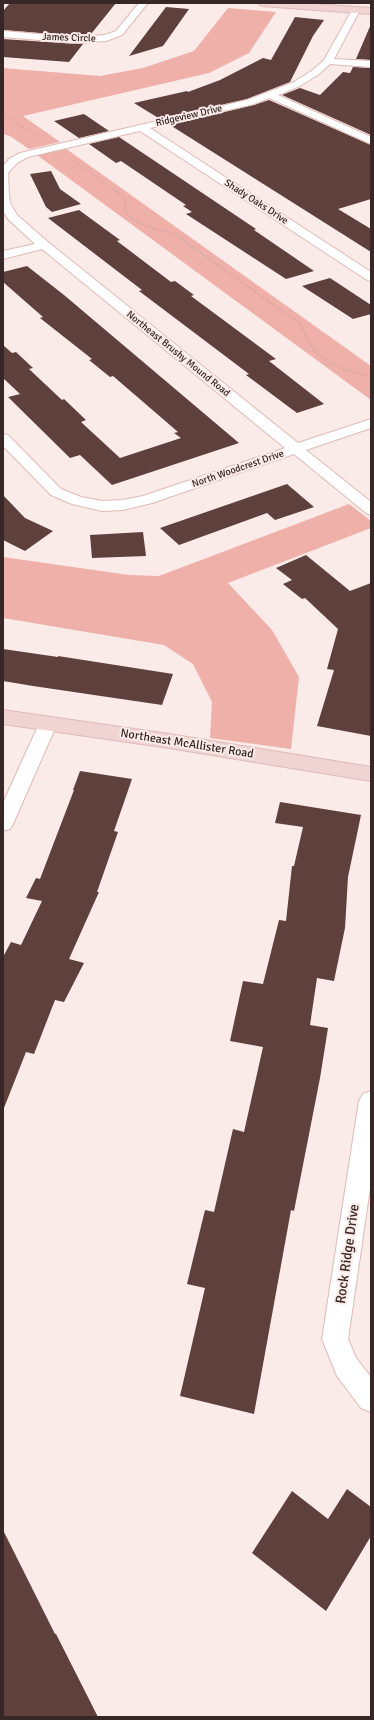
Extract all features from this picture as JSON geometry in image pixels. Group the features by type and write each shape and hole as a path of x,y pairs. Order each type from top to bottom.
{"street":[{"name":"James Circle","path":"3,34 76,40 98,40 119,34 144,3"},
{"path":"262,3 371,11"},
{"name":"Ridgeview Drive","path":"3,186 3,173 13,161 24,155 250,102 297,84 316,72 328,61 356,10"},
{"path":"328,61 371,64"},
{"path":"270,95 371,141"},
{"name":"Shady Oaks Drive","path":"141,127 371,277"},
{"name":"Northeast Brushy Mound Road","path":"3,186 4,203 12,217 44,245 371,510"},
{"path":"3,255 44,245"},
{"name":"North Woodcrest Drive","path":"3,438 56,492 77,501 102,506 123,505 147,500 371,423"},
{"name":"Northeast McAllister Road","path":"3,717 169,741 371,774"},
{"path":"3,824 48,724"},
{"name":"Rock Ridge Drive","path":"371,1101 336,1339 346,1366 371,1398"}],"path":[{"path":"3,115 9,120 34,133 124,197 126,200 124,208 129,216 139,224 173,233 299,323 314,350 328,362 349,371 368,375 371,378"}],"shaded area":[{"path":"228,8 276,12 249,53 209,73 23,116 60,142 29,149 10,136 3,134 3,68 100,76 143,68 194,51"},
{"path":"65,148 371,366 371,400 37,155"},
{"path":"349,504 371,521 371,528 228,583 272,630 299,677 291,749 210,738 212,702 193,664 164,645 3,618 3,557 129,575 159,576"}],"building":[{"path":"10,3 116,3 91,34 76,36 3,30 3,11"},
{"path":"166,7 189,9 163,46 129,56"},
{"path":"295,17 324,20 313,36 290,82 247,99 160,119 134,103 188,92 220,80 263,58 271,60"},
{"path":"371,24 371,60 356,59"},
{"path":"3,39 83,44 69,62 3,57"},
{"path":"353,67 371,68 371,135 282,95 300,88 320,95 343,72 350,73"},
{"path":"269,100 371,145 371,199 338,209 371,229 371,252 170,125"},
{"path":"84,114 109,131 79,138 54,121"},
{"path":"119,137 256,229 254,230 314,271 286,279 186,214 192,212 183,206 186,205 121,161 116,163 89,144"},
{"path":"51,171 60,189 81,204 52,212 46,207 30,174"},
{"path":"79,210 120,240 117,241 171,282 175,281 194,295 191,296 276,359 269,361 324,404 297,413 246,375 249,374 139,291 142,290 48,218"},
{"path":"27,266 64,295 239,443 112,485 80,455 70,458 8,397 20,394 3,378 3,345 12,353 16,352 33,368 29,369 86,420 81,422 120,458 181,438 174,433 178,432 113,376 110,377 89,360 92,359 40,318 43,317 3,282 3,272"},
{"path":"330,278 371,305 371,314 353,319 302,286"},
{"path":"287,484 314,507 275,520 267,513 179,545 160,528"},
{"path":"3,495 25,518 53,531 25,551 3,540"},
{"path":"143,532 146,556 92,558 90,535"},
{"path":"306,555 350,591 371,583 371,736 317,726 334,670 327,669 338,629 305,598 302,599 283,584 292,580 276,568"},
{"path":"3,649 173,674 162,705 3,681"},
{"path":"80,771 132,779 114,831 118,832 97,892 99,892 69,959 84,963 64,1002 55,1000 34,1054 26,1052 3,1108 3,957 11,942 21,945 42,901 26,898 36,878 40,879"},
{"path":"280,802 361,815 348,877 345,928 334,981 317,978 310,1025 328,1028 320,1078 294,1211 291,1210 254,1414 180,1396 205,1288 187,1284 205,1210 214,1212 233,1129 244,1132 263,1047 230,1041 243,981 263,984 279,920 286,921 292,866 294,866 303,827 275,823"},
{"path":"347,1489 371,1507 371,1536 326,1611 252,1553 292,1491 328,1519"},
{"path":"3,1530 55,1634 98,1717 3,1717"}]}
